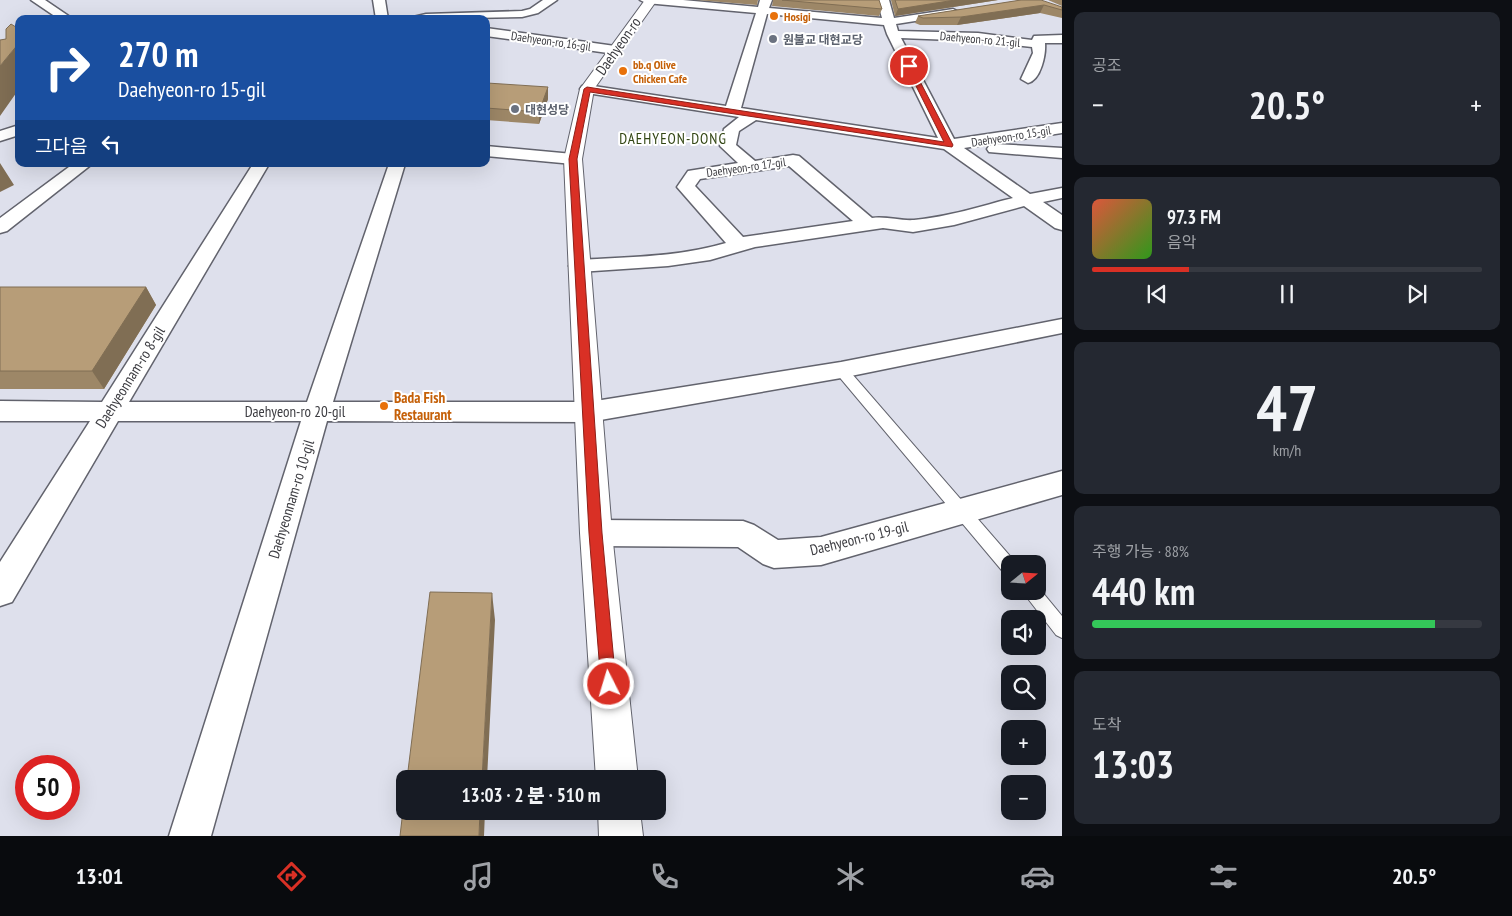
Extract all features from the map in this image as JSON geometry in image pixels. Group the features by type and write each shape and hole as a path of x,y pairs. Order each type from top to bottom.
{"main road":[{"name":"Daehyeon-ro","path":"616,770 596,533 573,159 587,89 649,0"},
{"path":"620,820 622,836"}],"street":[{"path":"37,0 61,15"},
{"path":"379,0 382,15"},
{"name":"Daehyeon-ro 16-gil","path":"488,15 522,14 534,11 551,0"},
{"path":"649,0 765,5 891,28 966,10"},
{"path":"882,0 891,28 949,145 1062,224"},
{"path":"424,15 435,4"},
{"path":"455,15 473,4"},
{"path":"732,112 765,5"},
{"name":"Daehyeon-ro 21-gil","path":"891,28 1038,44"},
{"name":"Daehyeon-ro 16-gil","path":"492,33 615,50"},
{"path":"1028,79 1039,53 1038,38 1062,39"},
{"name":"Daehyeon-ro 15-gil","path":"587,89 949,145 1062,128"},
{"path":"751,166 728,146 732,128 753,115"},
{"path":"0,136 15,131"},
{"path":"1043,131 1062,133"},
{"path":"949,145 1062,154"},
{"path":"490,151 573,159"},
{"name":"Daehyeon-ro 17-gil","path":"739,245 686,187 694,175 793,160 868,224"},
{"path":"0,227 80,167"},
{"name":"Daehyeonnam-ro 8-gil","path":"0,591 108,411 259,167"},
{"name":"Daehyeonnam-ro 10-gil","path":"190,836 316,412 396,167"},
{"path":"579,266 668,260 710,254 739,245 808,232 883,222 913,226 954,219 1026,200 1062,193"},
{"path":"589,412 841,370 1052,329 1062,347"},
{"name":"Daehyeon-ro 20-gil","path":"0,411 589,412"},
{"name":"Daehyeon-ro 19-gil","path":"596,533 743,534 774,554 821,551 1062,483"}],"lane":[{"path":"841,370 1001,557"},
{"path":"1038,600 1062,629"}],"building":[{"path":"782,0 879,0 882,9"},
{"path":"895,0 955,0 898,9"},
{"path":"1021,0 1041,0 1062,7 1062,10 1044,5 961,17 923,18 918,16"},
{"path":"11,24 15,26 15,48 0,66 0,40 6,39 6,29"},
{"path":"490,83 548,87 539,112 490,108"},
{"path":"0,287 146,287 92,371 0,371"},
{"path":"430,592 492,593 482,770 408,770"},
{"path":"402,820 480,820 479,836 400,836"}],"place":[{"name":"Hosigi","path":"774,16"},
{"name":"원불교 대현교당","path":"773,39"},
{"name":"bb.q Olive Chicken Cafe","path":"623,71"},
{"name":"대현성당","path":"515,109"},
{"name":"Bada Fish Restaurant","path":"384,406"}],"district":[{"name":"DAEHYEON-DONG","path":"673,138"}],"route":[{"path":"609,684 596,533 573,159 587,89 949,145 909,66"}]}
